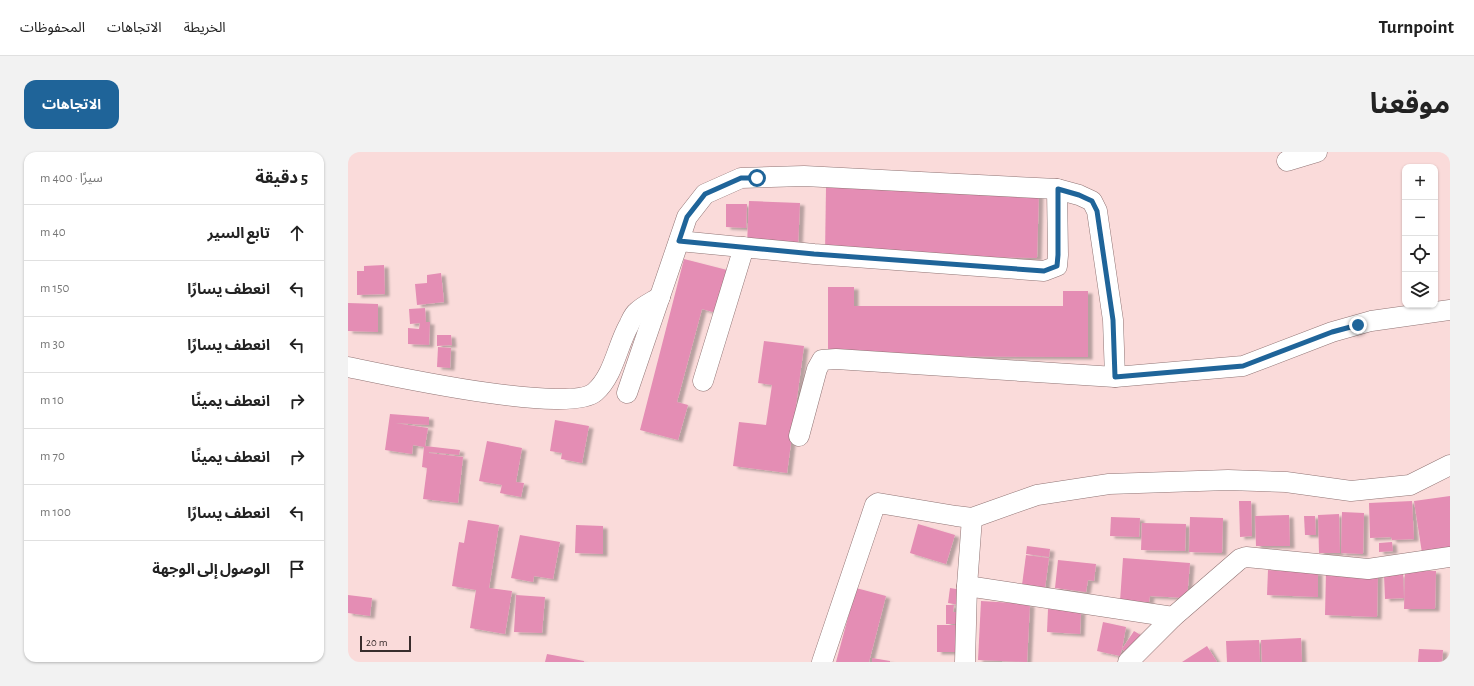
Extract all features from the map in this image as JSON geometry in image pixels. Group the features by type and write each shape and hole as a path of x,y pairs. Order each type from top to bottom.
{"street":[{"path":"1287,161 1317,152"},
{"path":"627,393 687,217 705,194 741,178 804,176 1058,189 1079,195 1092,201 1097,211 1113,320 1115,377"},
{"path":"679,241 1044,271 1057,266 1058,189"},
{"path":"703,381 744,247"},
{"path":"348,367 494,394 548,398 578,398 594,393 607,377 622,336 636,312 660,298"},
{"path":"799,436 817,369 822,360 836,359 1115,377 1243,366 1332,332 1371,321 1450,310"},
{"path":"822,662 875,505 881,503 972,518 1037,495 1109,484 1228,480 1286,482 1351,491 1410,485 1450,465"},
{"path":"965,662 967,586 972,518"},
{"path":"1128,662 1173,617 1240,559 1246,557 1368,569 1450,557"},
{"path":"967,586 1173,617"}],"building":[{"path":"826,187 1039,191 1037,258 825,254"},
{"path":"749,201 800,203 798,247 747,244"},
{"path":"726,204 747,204 746,228 726,227"},
{"path":"684,259 731,271 720,314 702,309 677,402 688,405 678,440 640,430"},
{"path":"384,265 385,294 357,295 357,271 364,271 364,266"},
{"path":"441,273 444,302 417,305 415,284 427,283 427,275"},
{"path":"828,287 854,287 854,306 1063,306 1063,291 1088,291 1088,357 828,356"},
{"path":"348,303 378,304 378,332 348,331"},
{"path":"425,308 426,322 430,322 429,345 408,344 408,328 419,329 420,323 410,324 409,309"},
{"path":"437,335 451,335 452,345 437,346"},
{"path":"764,341 804,346 787,473 733,466 739,422 766,425 772,385 758,383"},
{"path":"438,347 451,348 450,368 437,367"},
{"path":"390,414 429,417 429,425 395,423 428,428 425,446 460,450 459,455 429,452 463,457 458,503 423,499 427,468 422,467 424,447 413,445 412,454 385,450"},
{"path":"555,420 589,426 582,463 561,459 562,453 550,451"},
{"path":"487,441 522,448 516,482 524,483 521,497 500,493 502,485 479,481"},
{"path":"1450,496 1450,549 1422,553 1414,501"},
{"path":"1239,501 1251,501 1252,536 1240,537"},
{"path":"1412,501 1414,539 1392,540 1391,537 1370,538 1369,503"},
{"path":"1342,512 1364,513 1363,554 1341,553"},
{"path":"1339,514 1340,553 1319,553 1318,515"},
{"path":"1289,515 1290,546 1256,546 1255,516"},
{"path":"1304,516 1315,516 1316,535 1305,535"},
{"path":"1111,517 1140,518 1139,537 1110,536"},
{"path":"1190,517 1223,518 1222,553 1189,552"},
{"path":"468,520 499,525 489,588 512,591 505,634 470,628 476,590 452,586 459,542 464,543"},
{"path":"1142,523 1186,524 1185,551 1141,550"},
{"path":"918,524 955,535 946,564 910,553"},
{"path":"576,525 603,526 603,554 575,553"},
{"path":"520,535 560,542 553,579 534,576 533,582 511,578"},
{"path":"1392,542 1393,551 1379,552 1379,543"},
{"path":"1027,546 1050,549 1049,557 1026,554"},
{"path":"1026,555 1049,558 1045,588 1022,585"},
{"path":"1123,558 1190,563 1187,598 1150,596 1149,602 1120,601"},
{"path":"1058,560 1096,564 1094,581 1088,580 1086,592 1055,588"},
{"path":"1268,570 1318,572 1318,597 1267,595"},
{"path":"1405,570 1436,571 1435,609 1404,609"},
{"path":"1326,571 1378,573 1377,617 1325,615"},
{"path":"1403,574 1404,598 1385,599 1384,575"},
{"path":"856,588 886,596 869,662 836,662"},
{"path":"950,588 962,590 959,605 948,603"},
{"path":"348,595 372,598 370,616 348,613"},
{"path":"516,595 545,597 542,633 514,632"},
{"path":"981,601 1030,604 1027,662 978,660"},
{"path":"946,605 954,605 953,612 959,612 958,624 946,624"},
{"path":"1048,609 1081,611 1080,634 1047,632"},
{"path":"1103,622 1126,627 1120,656 1097,651"},
{"path":"937,625 959,625 959,652 937,652"},
{"path":"1134,631 1144,637 1132,656 1122,649"},
{"path":"1301,638 1302,662 1262,662 1261,640"},
{"path":"1259,640 1260,662 1227,662 1226,641"},
{"path":"1207,646 1217,662 1182,662"},
{"path":"1419,649 1443,650 1442,662 1418,662"},
{"path":"547,654 584,661 584,662 545,662"},
{"path":"872,658 890,661 890,662 872,662"}],"route":[{"path":"757,178 741,178 705,194 687,217 679,241 814,254 1044,271 1057,266 1058,189 1079,195 1092,201 1097,211 1113,320 1115,377 1243,366 1332,332 1358,325"}]}
